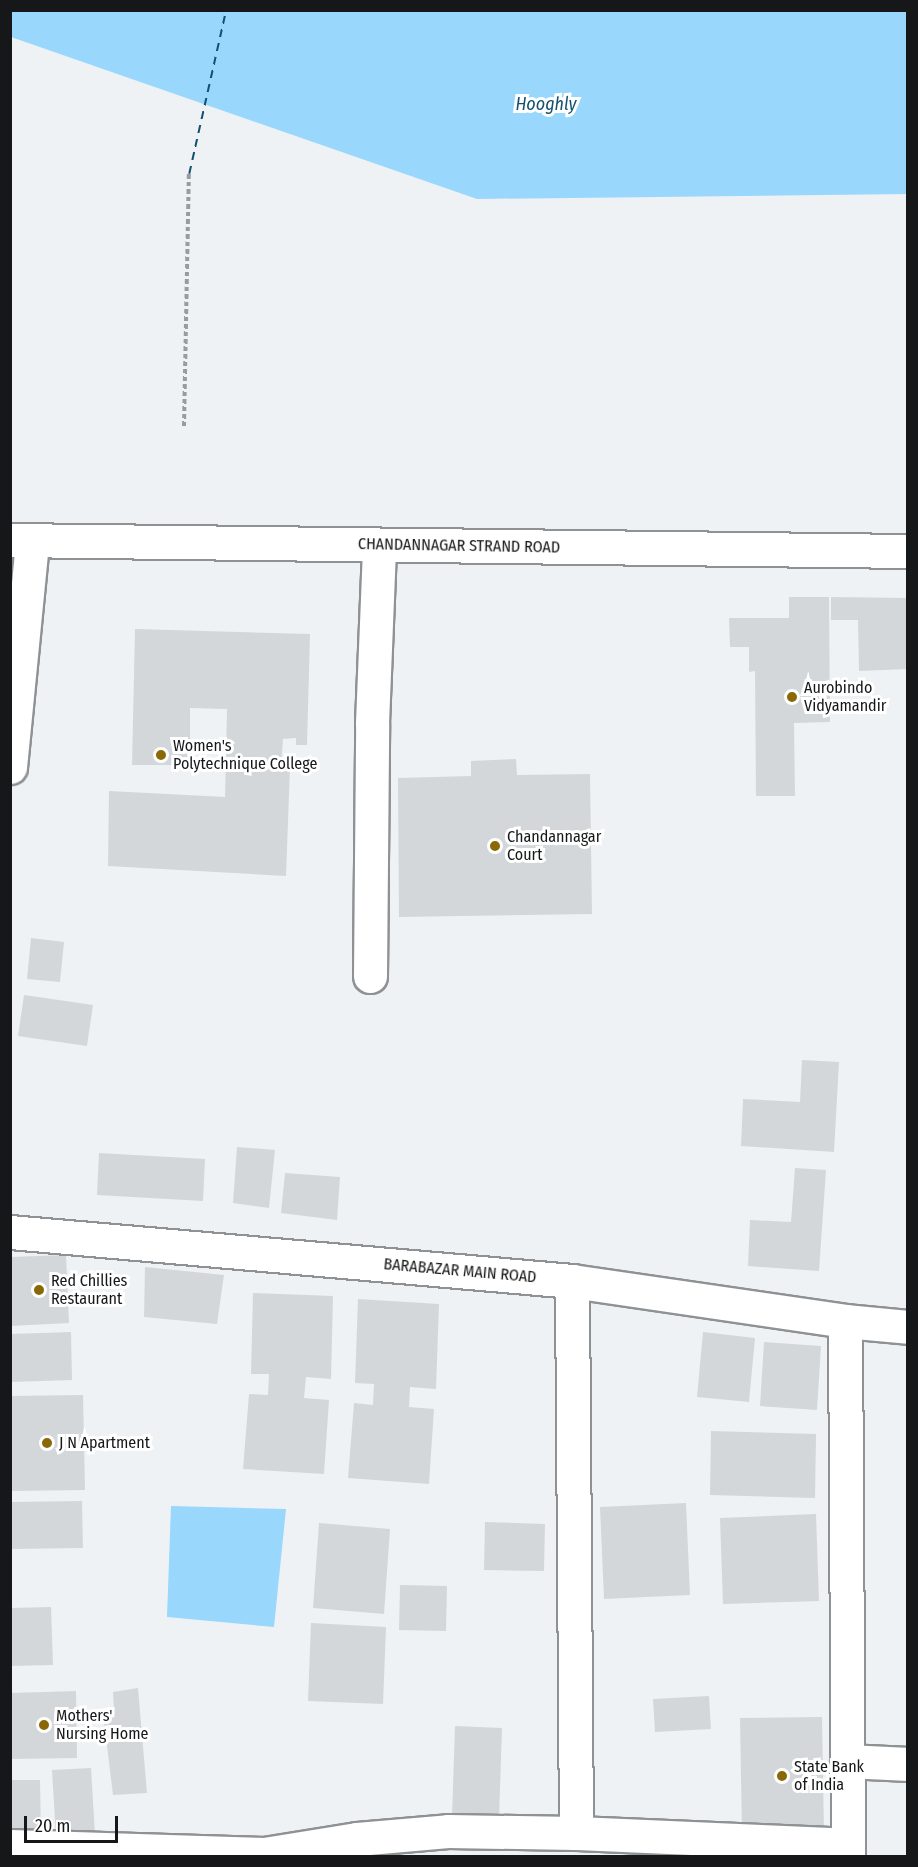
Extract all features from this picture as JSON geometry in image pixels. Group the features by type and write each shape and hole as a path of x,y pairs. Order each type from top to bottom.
{"street":[{"name":"CHANDANNAGAR STRAND ROAD","path":"21,541 908,551"},
{"path":"10,767 21,541"},
{"path":"370,976 372,723 379,545"},
{"name":"BARABAZAR MAIN ROAD","path":"10,1232 572,1281 845,1321 908,1327"},
{"path":"572,1281 576,1833"},
{"path":"10,1846 264,1855 357,1839 448,1831 576,1833 848,1851 845,1321"},
{"path":"847,1761 908,1764"}],"path":[{"path":"184,426 189,174"}],"water":[{"name":"Hooghly","path":"11,10 907,11 907,194 477,199 11,37"},
{"path":"171,1506 286,1509 274,1627 167,1617"}],"building":[{"name":"Aurobindo Vidyamandir","path":"789,597 829,597 830,722 794,723 795,796 756,796 755,671 749,672 749,647 730,647 729,618 789,618"},
{"path":"831,597 908,598 908,669 859,671 858,620 831,620"},
{"name":"Women's Polytechnique College","path":"135,629 310,634 307,745 296,745 296,738 283,739 281,767 290,767 286,876 108,866 109,791 225,797 227,709 190,708 190,765 132,765"},
{"name":"Chandannagar Court","path":"516,759 517,775 590,774 592,914 399,917 398,778 471,776 471,761"},
{"path":"31,938 64,942 60,982 27,979"},
{"path":"24,995 93,1005 87,1046 18,1036"},
{"path":"802,1060 839,1062 834,1152 741,1146 743,1099 800,1102"},
{"path":"237,1147 275,1150 269,1208 233,1203"},
{"path":"99,1153 205,1159 203,1201 97,1195"},
{"path":"795,1168 826,1170 819,1271 748,1266 750,1220 791,1222"},
{"path":"285,1173 340,1177 337,1220 281,1213"},
{"name":"Red Chillies Restaurant","path":"66,1255 69,1323 10,1326 10,1257"},
{"path":"145,1267 224,1275 217,1324 144,1317"},
{"path":"253,1293 333,1296 331,1379 306,1377 304,1398 329,1400 324,1474 243,1469 249,1394 268,1395 269,1374 251,1374"},
{"path":"358,1299 439,1304 436,1389 410,1387 409,1407 434,1409 429,1484 348,1478 354,1403 373,1405 374,1384 355,1383"},
{"path":"71,1332 72,1380 10,1382 10,1334"},
{"path":"703,1332 755,1338 749,1402 697,1397"},
{"path":"764,1342 821,1346 817,1410 760,1406"},
{"name":"J N Apartment","path":"83,1395 85,1490 10,1491 10,1396"},
{"path":"711,1431 816,1434 815,1498 710,1495"},
{"path":"82,1501 83,1548 10,1549 10,1502"},
{"path":"686,1503 690,1595 604,1599 600,1507"},
{"path":"816,1514 819,1601 723,1604 720,1518"},
{"path":"485,1522 545,1524 544,1571 484,1570"},
{"path":"319,1523 390,1529 384,1614 313,1608"},
{"path":"400,1585 447,1586 446,1631 399,1630"},
{"path":"51,1607 53,1665 10,1666 10,1608"},
{"path":"311,1623 386,1627 383,1704 308,1701"},
{"path":"138,1688 147,1793 113,1795 103,1713 114,1711 113,1692"},
{"name":"Mothers' Nursing Home","path":"76,1691 77,1758 10,1759 10,1693"},
{"path":"709,1696 711,1729 655,1732 653,1699"},
{"name":"State Bank of India","path":"822,1717 824,1834 742,1835 740,1718"},
{"path":"455,1726 502,1728 499,1819 452,1817"},
{"path":"91,1768 95,1835 56,1837 52,1770"},
{"path":"10,1780 40,1780 41,1836 10,1837"}],"ferry route":[{"path":"189,174 226,10"}],"place":[{"name":"Aurobindo Vidyamandir","path":"792,697"},
{"name":"Women's Polytechnique College","path":"161,755"},
{"name":"Chandannagar Court","path":"495,846"},
{"name":"Red Chillies Restaurant","path":"39,1290"},
{"name":"J N Apartment","path":"47,1443"},
{"name":"Mothers' Nursing Home","path":"44,1725"},
{"name":"State Bank of India","path":"782,1776"}]}
